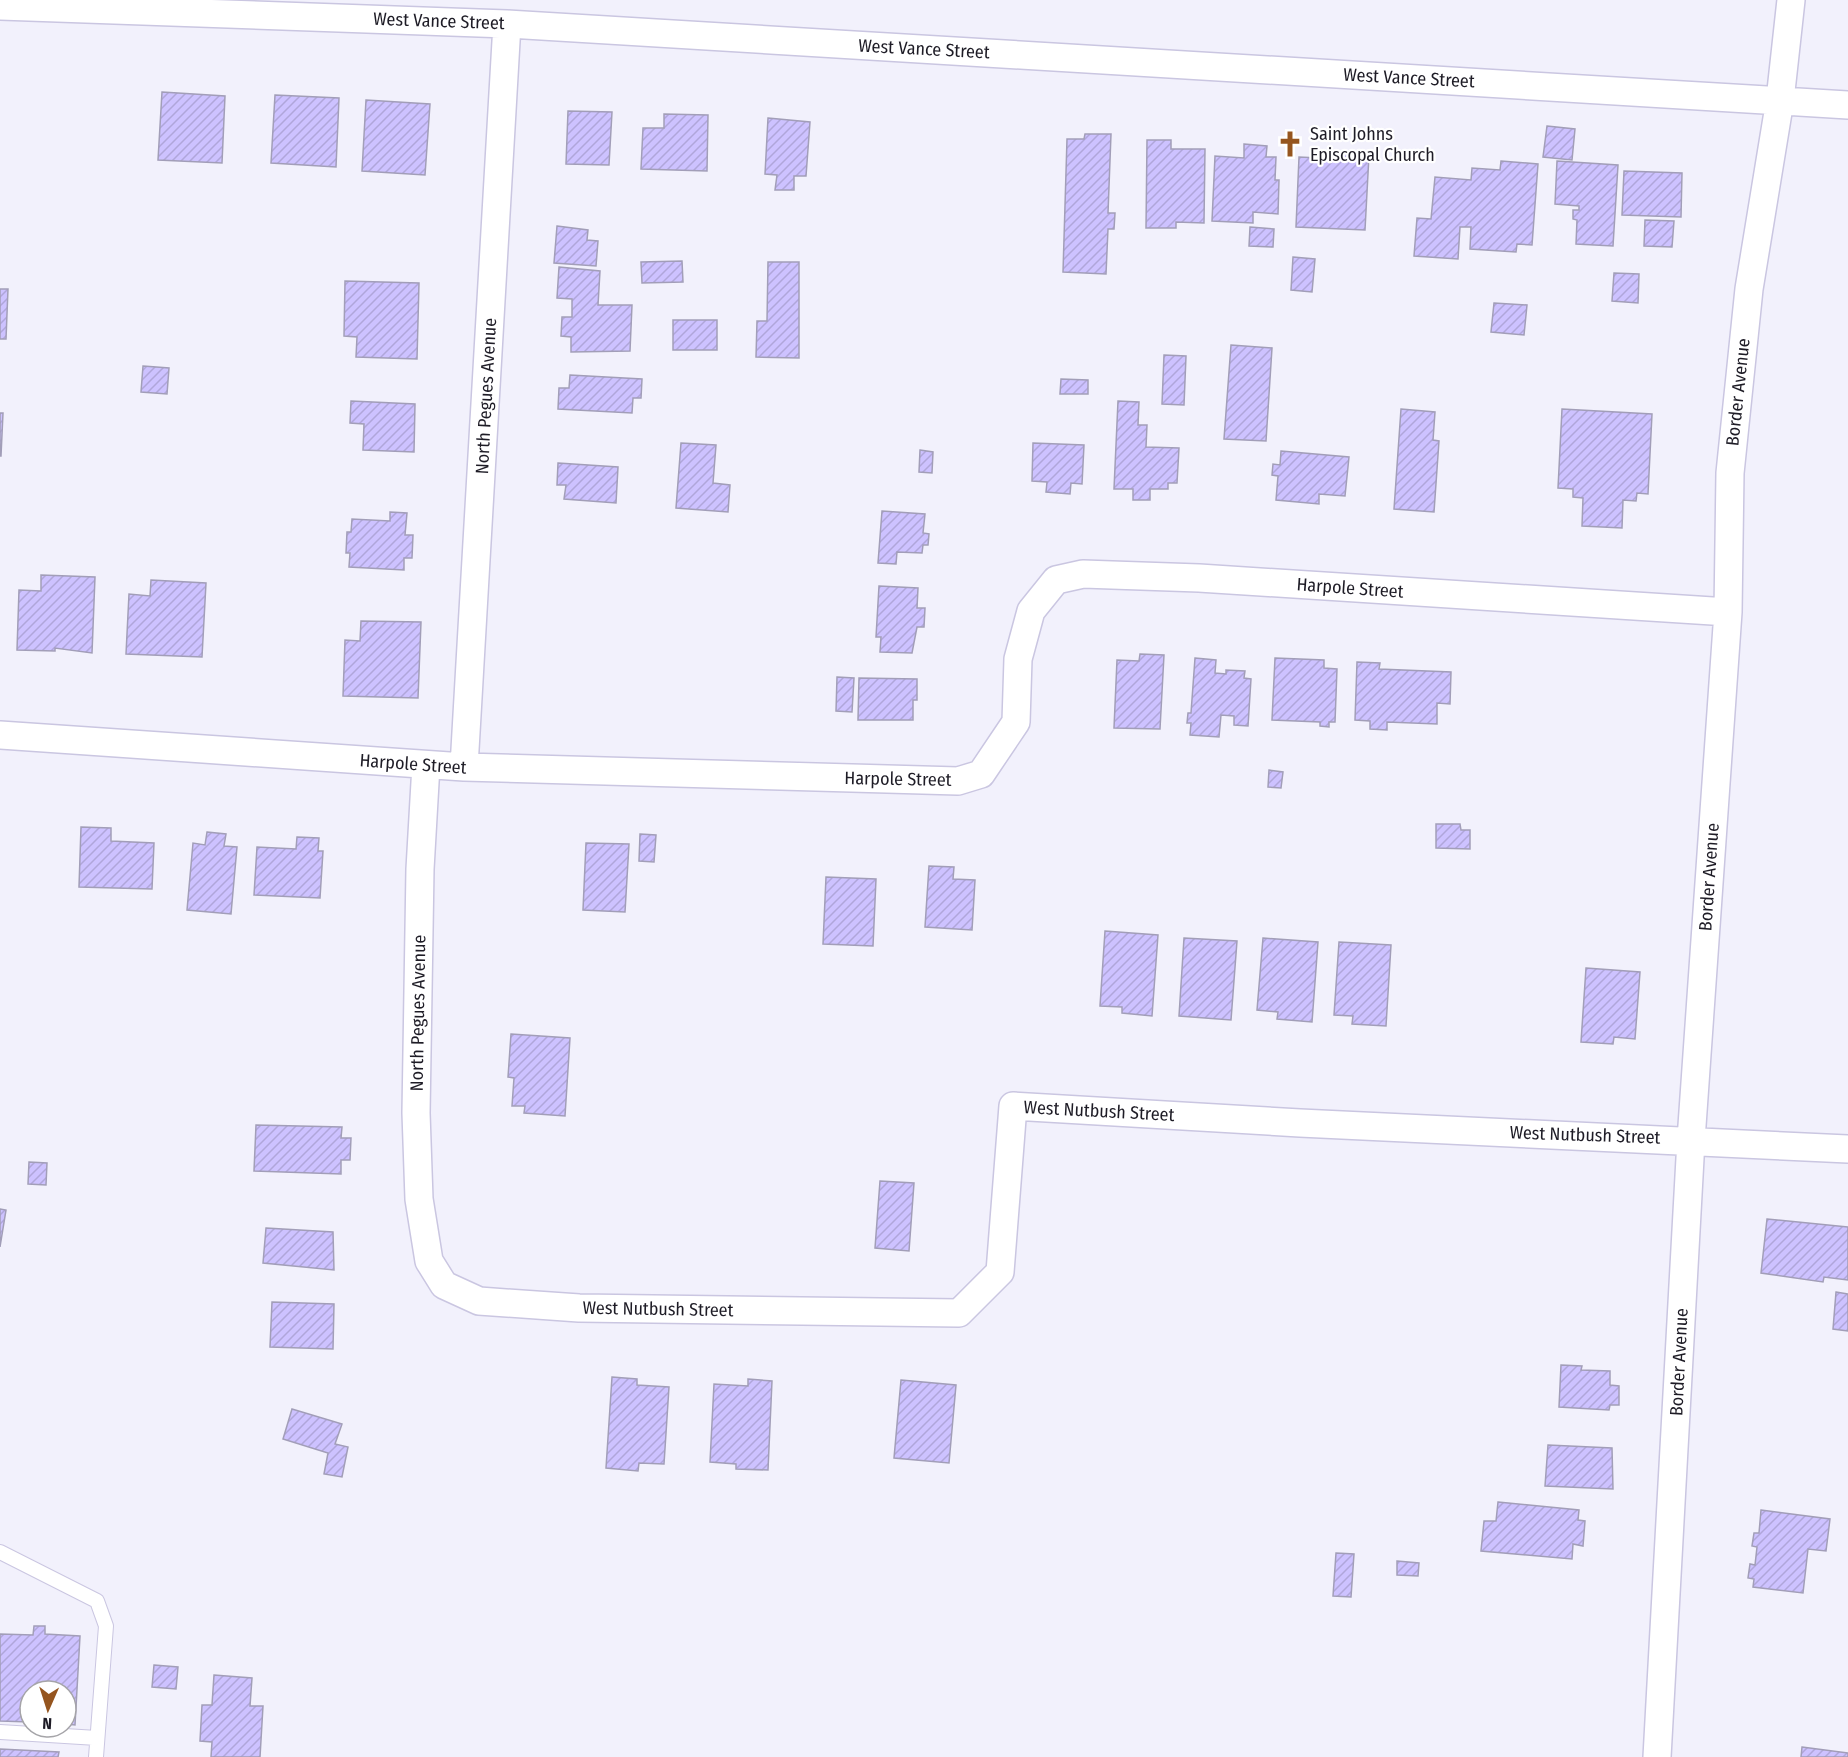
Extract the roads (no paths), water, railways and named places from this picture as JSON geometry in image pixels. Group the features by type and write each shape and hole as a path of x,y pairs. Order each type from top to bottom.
{"street":[{"name":"Border Avenue","path":"1657,1757 1691,1140 1728,612 1730,473 1749,289 1780,100 1791,0"},
{"name":"West Vance Street","path":"0,6 507,24 1848,105"},
{"name":"North Pegues Avenue","path":"464,768 507,24"},
{"name":"Harpole Street","path":"0,735 464,768 958,781 981,774 1016,722 1018,659 1031,611 1056,580 1083,574 1199,578 1728,612"},
{"name":"North Pegues Avenue","path":"426,765 420,869 416,1113 419,1199 429,1262"},
{"name":"West Nutbush Street","path":"429,1262 444,1285 479,1301 579,1308 959,1313 999,1272 1013,1106 1848,1149"}],"lane":[{"path":"0,1552 97,1601 106,1626 96,1757"},
{"path":"0,1732 97,1738"}],"place":[{"name":"Saint Johns Episcopal Church","path":"1290,144"}]}
